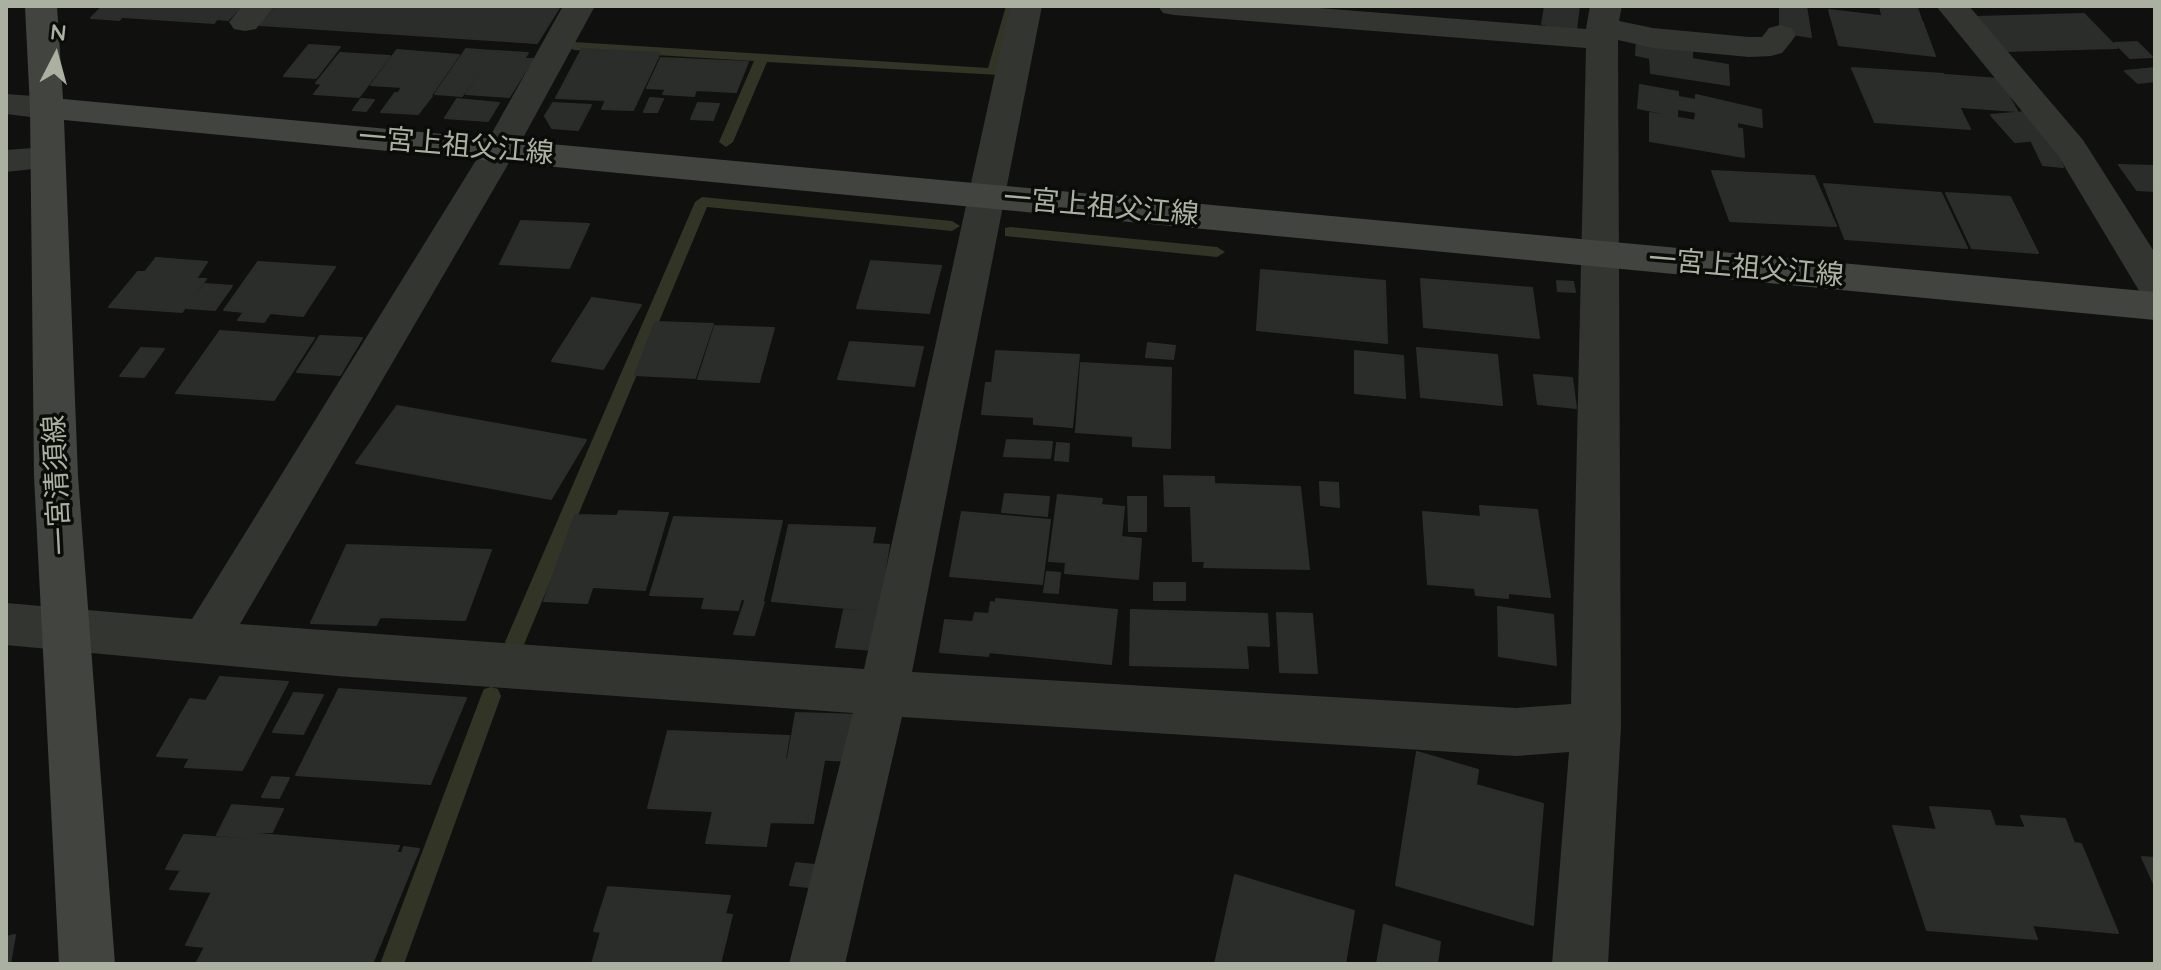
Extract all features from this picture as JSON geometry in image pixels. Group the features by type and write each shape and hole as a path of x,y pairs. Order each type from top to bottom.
{"main road":[{"name":"一宮清須線","path":"41,6 26,106 27,159 56,476 87,964"},
{"name":"一宮上祖父江線","path":"26,106 2155,306"}],"street":[{"path":"204,642 500,149 579,6"},
{"path":"817,964 883,693 1026,6"},
{"path":"1174,6 1604,24 1653,38 1749,47 1771,46 1780,35"},
{"path":"1952,6 2071,148 2155,284"},
{"path":"1580,964 1596,726 1604,24"},
{"path":"6,624 204,642 883,693 1516,732 1596,726"}],"building":[{"path":"135,6 241,6 228,20 217,19 214,23 124,17"},
{"path":"277,6 560,6 537,43 260,25"},
{"path":"1545,6 1579,6 1576,30 1542,24"},
{"path":"1780,6 1806,6 1811,37 1780,32"},
{"path":"1880,6 1917,8 1921,19 1882,15"},
{"path":"102,7 130,9 119,20 91,18"},
{"path":"1829,10 1922,21 1935,56 1839,45"},
{"path":"2084,14 2117,48 2006,51 1977,17"},
{"path":"1637,41 1692,51 1692,59 1728,65 1729,85 1651,73 1650,58 1636,55"},
{"path":"2137,42 2152,57 2130,58 2115,43"},
{"path":"309,45 340,47 316,78 284,76"},
{"path":"466,49 493,51 462,96 435,94"},
{"path":"582,49 660,53 633,110 602,109 606,100 556,98"},
{"path":"397,50 459,55 432,94 399,92 402,87 371,85"},
{"path":"495,51 528,53 524,59 533,59 509,97 466,94"},
{"path":"340,53 390,56 359,97 314,94 322,84 316,83"},
{"path":"661,58 748,62 736,92 696,90 694,96 663,94 666,89 647,88"},
{"path":"1852,68 1943,74 1970,129 1875,122"},
{"path":"2155,68 2155,81 2138,83 2125,71"},
{"path":"1945,75 1999,79 2017,111 1961,107"},
{"path":"1640,85 1678,92 1678,97 1696,100 1696,95 1761,110 1762,127 1737,122 1737,128 1695,120 1696,112 1677,109 1677,116 1638,108"},
{"path":"395,93 432,96 418,114 381,112"},
{"path":"650,98 663,99 657,112 644,112"},
{"path":"361,99 374,100 366,111 353,110"},
{"path":"457,99 499,103 488,121 445,118"},
{"path":"553,103 591,105 578,130 552,128 545,116"},
{"path":"698,103 719,104 713,120 691,119"},
{"path":"2026,112 2051,139 2015,142 1991,115"},
{"path":"1650,113 1742,129 1744,157 1650,141"},
{"path":"2050,141 2063,167 2043,165 2032,142"},
{"path":"2119,165 2155,166 2155,191 2137,190"},
{"path":"1712,171 1814,176 1836,226 1730,221"},
{"path":"1824,184 1941,193 1967,248 1845,239"},
{"path":"1946,193 2010,197 2038,253 1972,248"},
{"path":"521,221 589,224 569,268 500,264"},
{"path":"156,258 207,262 196,279 206,279 182,312 109,307 138,272 145,272"},
{"path":"871,261 941,266 929,313 857,308"},
{"path":"258,262 335,267 303,316 270,313 264,322 238,320 244,312 224,310"},
{"path":"1261,270 1385,281 1387,343 1257,330"},
{"path":"1421,279 1532,288 1539,338 1424,327"},
{"path":"1557,281 1573,282 1575,292 1558,291"},
{"path":"205,284 232,286 215,310 187,308"},
{"path":"592,298 641,305 603,369 552,361"},
{"path":"655,322 713,324 695,378 635,375"},
{"path":"715,326 774,328 759,382 698,379"},
{"path":"220,331 314,338 274,400 176,393"},
{"path":"320,336 362,338 340,375 297,372"},
{"path":"850,342 923,347 914,386 838,379"},
{"path":"1148,343 1175,346 1173,359 1146,357"},
{"path":"141,348 164,349 144,377 120,376"},
{"path":"1417,348 1497,355 1502,405 1421,397"},
{"path":"996,351 1079,355 1072,427 1034,424 1034,417 982,414 986,383 992,383"},
{"path":"1355,351 1403,356 1405,398 1355,393"},
{"path":"1081,363 1171,368 1170,448 1133,446 1133,436 1076,432"},
{"path":"1534,375 1572,378 1576,408 1538,404"},
{"path":"397,406 586,440 551,499 356,463"},
{"path":"1007,440 1052,442 1050,458 1004,456"},
{"path":"1057,443 1069,444 1068,461 1055,460"},
{"path":"1164,476 1214,477 1214,484 1300,487 1309,569 1204,567 1205,561 1193,561 1191,506 1165,506"},
{"path":"1320,482 1338,483 1339,507 1321,505"},
{"path":"1005,494 1049,497 1047,516 1002,512"},
{"path":"1058,495 1102,499 1101,505 1124,507 1121,537 1141,539 1138,579 1065,573 1066,562 1049,561"},
{"path":"1128,497 1146,497 1146,531 1129,531"},
{"path":"1480,506 1537,510 1550,597 1508,593 1508,598 1476,595 1475,588 1428,584 1423,512 1481,517"},
{"path":"619,511 668,513 645,590 594,587"},
{"path":"962,512 1050,520 1042,584 950,576"},
{"path":"575,515 617,516 587,603 544,601"},
{"path":"674,517 782,521 763,600 741,599 738,610 702,608 705,597 650,595"},
{"path":"789,525 875,528 872,544 889,545 878,611 772,601"},
{"path":"347,545 491,550 465,620 380,617 376,625 311,623"},
{"path":"1047,572 1060,573 1058,593 1044,592"},
{"path":"1154,583 1185,583 1185,600 1154,600"},
{"path":"996,599 1117,610 1111,664 989,652 988,656 940,652 945,620 973,622 975,613 989,614 991,602 996,603"},
{"path":"745,601 764,602 754,635 734,634"},
{"path":"1498,607 1553,615 1556,665 1499,656"},
{"path":"844,610 879,613 887,651 836,647"},
{"path":"1131,610 1267,614 1269,646 1246,645 1248,668 1130,665"},
{"path":"1277,613 1312,614 1317,673 1280,672"},
{"path":"220,677 288,682 242,770 185,767 190,758 157,756 190,699 206,701"},
{"path":"339,689 466,698 430,784 296,775"},
{"path":"294,693 323,695 303,734 273,732"},
{"path":"796,713 861,715 853,761 788,758"},
{"path":"668,731 789,736 785,759 824,761 813,823 770,822 766,846 706,843 713,811 648,808"},
{"path":"1417,752 1478,770 1476,785 1543,804 1533,925 1396,885"},
{"path":"272,777 289,778 279,798 262,797"},
{"path":"232,805 283,809 272,832 258,832 256,838 217,835"},
{"path":"1930,807 1990,811 1995,826 2026,828 2021,816 2065,819 2074,843 2081,844 2118,933 2032,925 2037,939 1927,930 1893,826 1937,830"},
{"path":"259,834 399,846 396,853 402,853 404,847 419,849 372,964 196,964 205,947 186,945 212,892 170,889 181,870 166,869 184,835 256,840"},
{"path":"2142,857 2155,858 2155,886"},
{"path":"796,863 823,866 818,888 790,885"},
{"path":"1235,875 1354,911 1345,964 1215,964"},
{"path":"608,887 730,896 725,914 732,915 720,964 592,964 601,932 594,931"},
{"path":"1384,925 1440,942 1437,964 1377,964"},
{"path":"15,935 10,964 6,964 6,937"}],"waterway":[{"path":"762,58 994,72 1012,6"},
{"path":"574,46 762,58"},
{"path":"726,142 762,58"},
{"path":"515,642 702,202 952,226"},
{"path":"1010,232 1217,252"},
{"path":"392,964 491,696"}]}
